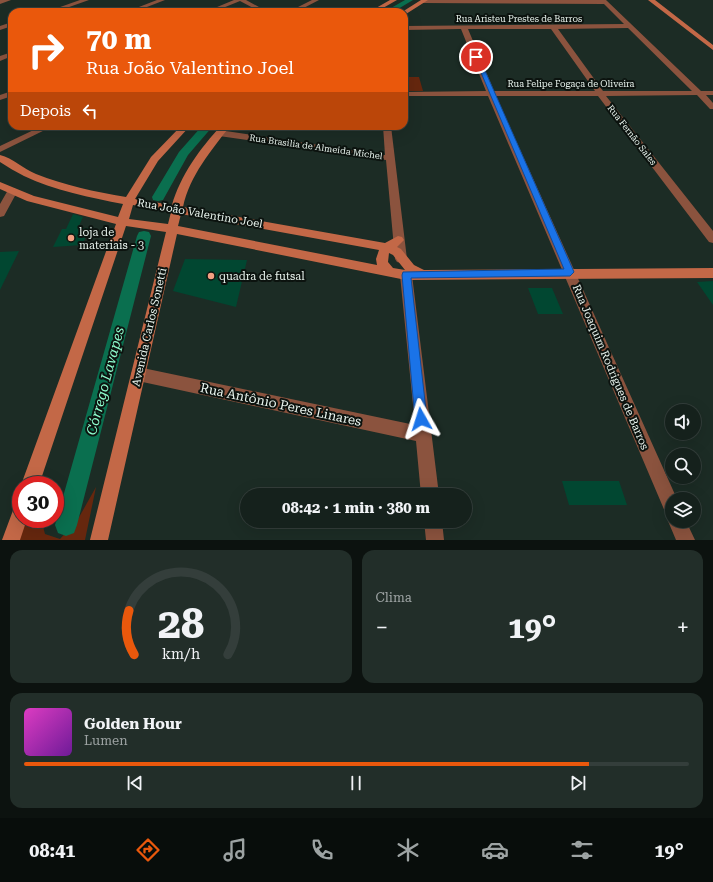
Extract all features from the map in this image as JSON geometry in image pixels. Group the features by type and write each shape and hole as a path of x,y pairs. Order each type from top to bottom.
{"street":[{"path":"0,2 8,0"},
{"path":"61,8 86,0"},
{"path":"140,8 162,0"},
{"path":"218,8 239,0"},
{"path":"242,0 257,8"},
{"path":"299,8 316,0"},
{"path":"379,8 394,0"},
{"path":"651,0 713,48"},
{"path":"662,0 674,9"},
{"path":"408,11 424,1 604,1 713,107"},
{"name":"Rua Aristeu Prestes de Barros","path":"408,28 554,28 630,26"},
{"name":"Rua Joaquim Rodrigues de Barros","path":"464,28 491,94 665,492"},
{"name":"Rua Fernão Sales","path":"554,28 600,94 713,239"},
{"name":"Rua Felipe Fogaça de Oliveira","path":"408,94 713,94"},
{"path":"0,149 40,130"},
{"path":"33,476 129,200 154,159 182,130"},
{"name":"Avenida Carlos Sonetti","path":"99,540 173,229 178,200 191,173 206,148 222,130"},
{"name":"Rua Brasilia de Almeida Michel","path":"229,130 389,158"},
{"path":"387,130 389,158 401,259 401,270 398,273 423,435 429,488"},
{"name":"Rua João Valentino Joel","path":"0,158 27,174 66,188 386,248 397,252 401,259 410,268 424,275"},
{"name":"Rua João Valentino Joel","path":"0,185 12,192 53,205 122,222 173,229 398,273 424,275 570,272 713,273"},
{"path":"0,213 12,192"},
{"path":"398,240 386,248 381,259 382,263 398,273"},
{"name":"Rua Antônio Peres Linares","path":"138,374 423,435"},
{"path":"11,540 15,528"},
{"path":"434,528 435,540"},
{"path":"680,528 686,540"}],"shaded area":[{"path":"408,77 419,77 423,91 408,91"},
{"path":"96,487 85,540 19,540 24,528 43,528 45,534 60,539 78,519"}],"building":[{"name":"loja de materiais - 3","path":"73,214 83,217 78,228 90,228 82,245 53,247 62,229 66,229"},
{"path":"19,251 0,290 0,252"},
{"name":"quadra de futsal","path":"185,259 247,260 236,307 173,291"},
{"path":"713,281 713,305 697,282"},
{"path":"528,288 552,288 563,314 538,314"},
{"path":"562,481 619,481 627,505 569,505"}],"waterway":[{"path":"395,8 410,0"},
{"path":"158,197 183,154 204,130"},
{"name":"Córrego Lavapes","path":"66,525 144,236"}],"place":[{"name":"loja de materiais - 3","path":"71,238"},
{"name":"quadra de futsal","path":"211,276"}],"route":[{"path":"421,419 406,275 570,272 476,57"}]}
